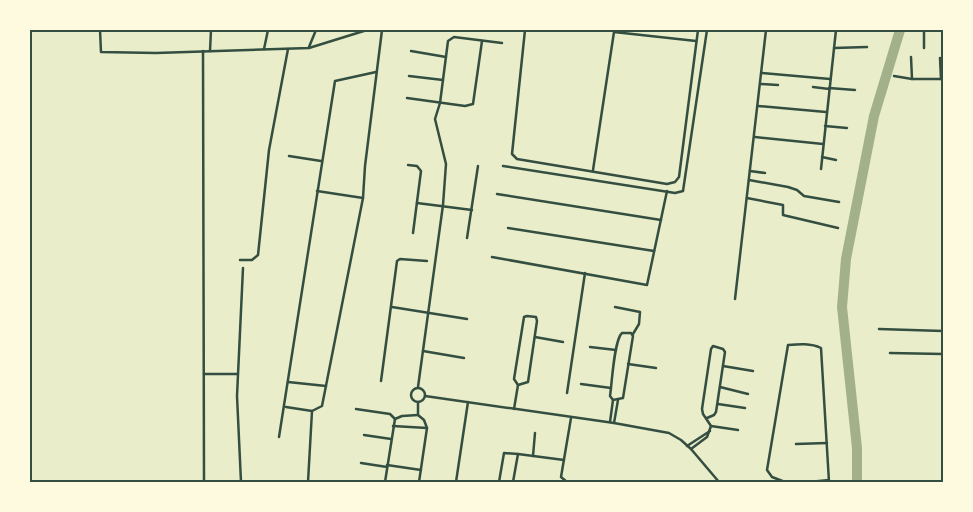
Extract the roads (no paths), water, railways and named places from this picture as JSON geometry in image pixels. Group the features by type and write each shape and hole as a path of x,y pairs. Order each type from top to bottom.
{"street":[{"path":"100,30 101,52 309,48 367,30"},
{"path":"210,51 211,30"},
{"path":"264,49 268,30"},
{"path":"309,48 316,30"},
{"path":"286,407 312,411 322,406 363,198 382,30"},
{"path":"525,30 512,154 517,159 593,170 667,184 675,182 679,177 698,30"},
{"path":"600,30 696,41"},
{"path":"503,166 667,192 681,192 684,190 706,30"},
{"path":"735,299 766,30"},
{"path":"820,169 836,30"},
{"path":"924,30 924,48"},
{"path":"593,170 614,31"},
{"path":"418,388 443,205 446,164 435,119 440,103 450,38 502,43"},
{"path":"407,98 465,106 473,104 482,41"},
{"path":"834,48 867,47"},
{"path":"240,260 252,260 258,256 269,150 288,48"},
{"path":"203,51 204,482"},
{"path":"411,51 446,57"},
{"path":"911,57 912,79"},
{"path":"894,76 912,79 942,79 940,58"},
{"path":"279,437 286,407 288,382 321,161 335,81 376,72"},
{"path":"762,73 830,79"},
{"path":"409,76 443,80"},
{"path":"761,84 778,85"},
{"path":"813,88 855,90"},
{"path":"758,106 826,112"},
{"path":"825,126 847,128"},
{"path":"754,137 823,144"},
{"path":"289,156 321,161"},
{"path":"822,157 836,160"},
{"path":"408,165 417,166 421,170 413,233"},
{"path":"467,238 478,166"},
{"path":"750,171 765,173"},
{"path":"749,180 788,187 797,190 804,196 839,202"},
{"path":"317,191 363,198"},
{"path":"492,257 648,285 667,192"},
{"path":"497,194 661,220"},
{"path":"746,198 783,205 783,215 838,228"},
{"path":"417,203 472,210"},
{"path":"508,228 654,251"},
{"path":"380,381 398,260 426,261"},
{"path":"241,482 237,374 242,268"},
{"path":"566,393 585,273"},
{"path":"392,307 466,318"},
{"path":"613,400 623,398 633,334 639,324 640,312 615,307"},
{"path":"514,409 518,385 514,379 525,316 537,319 528,382 518,385"},
{"path":"879,329 943,331"},
{"path":"610,422 613,400 610,397 611,388 620,334 633,334"},
{"path":"535,338 564,342"},
{"path":"785,482 772,477 766,470 788,345 814,345 821,348 829,481 809,482"},
{"path":"590,347 616,350"},
{"path":"691,449 707,437 710,431 711,426 702,409 712,347 725,350 718,404 714,415 707,418"},
{"path":"423,351 464,358"},
{"path":"890,354 943,354"},
{"path":"628,364 656,368"},
{"path":"723,366 752,371"},
{"path":"203,374 237,374"},
{"path":"288,382 326,386"},
{"path":"581,384 611,388"},
{"path":"418,402 412,400 410,396 411,391 418,388 424,390 425,396"},
{"path":"720,388 748,394"},
{"path":"418,415 418,402 425,396 610,422 669,433 691,449 719,482"},
{"path":"614,423 618,400"},
{"path":"456,482 468,402"},
{"path":"718,404 745,408"},
{"path":"356,409 390,414 395,419"},
{"path":"308,482 312,411"},
{"path":"395,419 402,416 418,415 424,420 427,428 419,482"},
{"path":"567,482 561,477 571,418"},
{"path":"385,482 395,419"},
{"path":"393,426 427,428"},
{"path":"711,426 738,430"},
{"path":"687,446 710,431"},
{"path":"533,456 535,433"},
{"path":"364,435 391,439"},
{"path":"796,444 827,443"},
{"path":"505,482 499,482 504,453 564,460"},
{"path":"513,482 518,454"},
{"path":"361,463 421,470"}],"waterway":[{"path":"857,482 857,448 842,307 846,259 874,116 900,30"}]}
